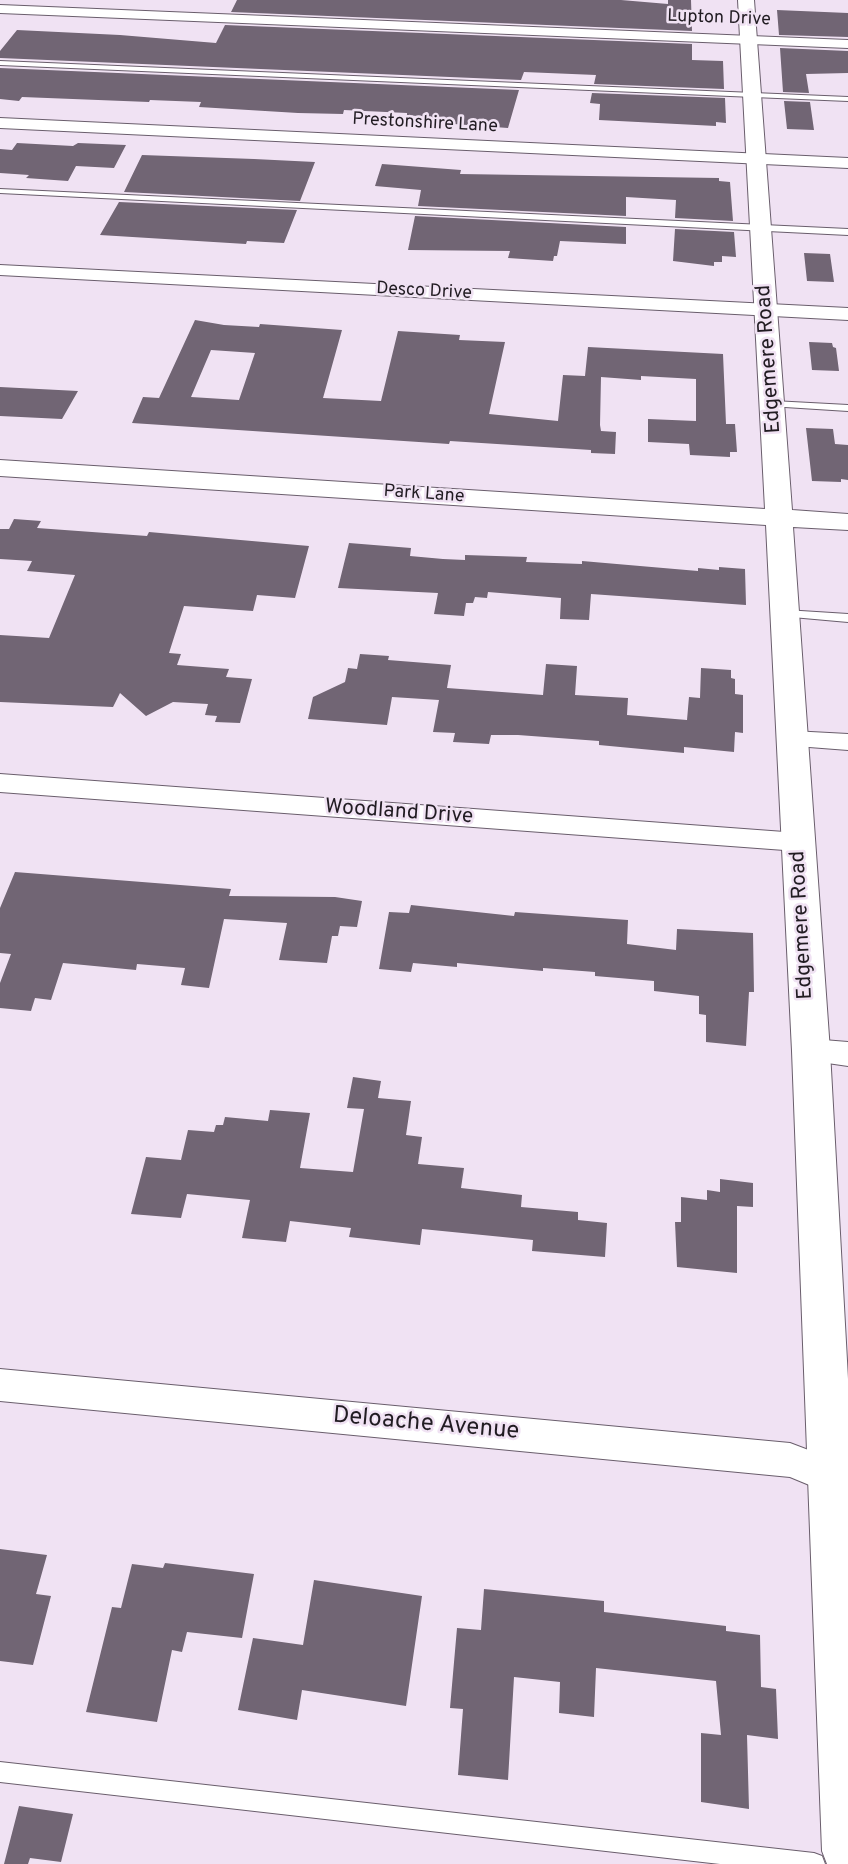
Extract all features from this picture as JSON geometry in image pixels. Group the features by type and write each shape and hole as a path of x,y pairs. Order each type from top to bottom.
{"street":[{"name":"Edgemere Road","path":"746,0 839,1480 848,1851"},
{"name":"Lupton Drive","path":"0,9 848,44"},
{"name":"Prestonshire Lane","path":"0,123 848,163"},
{"name":"Desco Drive","path":"0,270 848,314"},
{"name":"Park Lane","path":"0,468 848,522"},
{"path":"792,738 848,742"},
{"name":"Woodland Drive","path":"0,783 798,842"},
{"path":"811,1051 848,1054"},
{"name":"Deloache Avenue","path":"0,1384 790,1460 839,1480"}],"lane":[{"path":"0,63 848,99"},
{"path":"0,191 848,232"},
{"path":"773,404 848,408"},
{"path":"785,614 848,618"},
{"path":"0,1772 814,1864"}],"building":[{"path":"237,0 621,0 668,4 668,0 691,0 692,31 231,12"},
{"path":"777,10 848,13 848,37 779,35"},
{"path":"225,25 692,44 692,60 723,61 724,89 594,84 596,75 524,72 521,80 0,58 0,51 17,30 216,43"},
{"path":"780,48 848,51 848,73 806,74 809,93 783,92"},
{"path":"0,68 519,90 508,128 454,124 455,120 407,113 344,110 343,114 298,113 199,107 201,102 150,100 22,97 19,101 0,99"},
{"path":"592,93 725,98 726,123 716,122 716,126 599,120 600,104 590,103"},
{"path":"784,101 810,102 814,130 787,129"},
{"path":"17,143 126,145 114,168 76,166 68,181 0,173 0,149 12,150"},
{"path":"142,155 315,162 300,201 124,192"},
{"path":"382,164 461,170 460,174 719,178 719,181 730,182 733,221 675,218 676,200 626,197 626,216 418,206 421,190 375,186"},
{"path":"119,202 297,210 284,243 247,241 246,244 100,235"},
{"path":"415,216 626,227 626,244 560,241 557,256 554,256 553,261 508,258 510,251 408,250"},
{"path":"675,229 734,232 736,257 722,256 722,262 714,262 714,266 673,261"},
{"path":"804,253 830,254 834,282 807,281"},
{"path":"195,320 224,325 259,327 260,324 342,330 323,398 381,401 398,331 460,335 459,340 505,342 489,414 558,421 563,375 585,376 588,347 723,354 726,424 735,424 737,452 730,452 730,457 690,455 689,444 648,442 648,419 696,421 696,379 641,376 641,380 601,377 601,431 616,432 615,454 591,453 591,450 450,441 449,444 132,423 143,397 159,398","holes":["211,350 255,353 239,400 191,397"]},
{"path":"809,342 832,343 836,348 839,371 812,370"},
{"path":"0,387 78,391 62,419 0,416"},
{"path":"806,428 833,429 835,444 848,445 848,480 812,481"},
{"path":"14,519 41,521 37,528 147,536 149,532 309,546 295,598 257,595 253,611 184,606 169,653 181,654 177,665 229,669 226,677 252,679 240,723 215,722 217,716 205,715 208,704 173,702 146,716 120,693 113,707 0,702 0,635 49,638 75,575 27,571 32,561 0,559 0,529 9,529"},
{"path":"349,543 411,548 410,556 443,559 465,560 465,555 527,557 526,562 582,564 582,561 698,571 698,568 719,570 719,567 745,569 746,605 591,594 589,620 560,619 561,598 488,592 487,598 475,597 473,603 466,603 464,616 434,614 438,593 338,588"},
{"path":"360,654 389,656 388,660 451,665 447,688 543,695 546,664 577,666 575,695 628,698 627,715 687,720 689,697 700,698 701,668 731,670 731,678 735,679 735,694 743,695 743,733 735,732 734,752 684,747 684,753 599,745 599,741 518,735 491,735 489,744 453,742 455,733 433,732 439,700 392,697 387,725 308,719 313,697 345,682 348,668 357,669"},
{"path":"15,872 231,889 229,896 335,897 362,901 357,927 340,926 338,936 332,936 327,963 279,960 287,923 224,919 209,988 181,985 185,968 137,964 136,970 63,963 51,1000 35,998 31,1011 0,1008 0,983 11,954 0,953 0,908"},
{"path":"411,905 514,916 515,912 628,920 627,944 676,950 677,929 753,933 754,992 749,992 746,1046 706,1042 706,1015 699,1014 699,996 654,991 654,981 595,976 595,972 543,968 543,971 457,963 457,967 413,963 411,972 379,969 389,912 409,913"},
{"path":"353,1077 381,1081 378,1098 411,1101 406,1135 422,1137 418,1164 464,1168 461,1188 522,1195 521,1207 578,1212 578,1220 607,1223 605,1257 532,1251 533,1240 422,1229 420,1245 349,1237 351,1228 290,1221 286,1242 242,1238 250,1200 187,1194 181,1218 131,1214 146,1157 181,1160 188,1130 214,1132 216,1125 223,1125 225,1117 268,1121 270,1110 310,1113 300,1168 353,1172 364,1109 347,1108"},
{"path":"720,1179 753,1183 753,1207 737,1206 737,1273 677,1267 675,1222 681,1222 681,1197 707,1200 707,1190 720,1192"},
{"path":"0,1549 47,1555 36,1594 51,1596 33,1665 0,1661"},
{"path":"165,1563 254,1574 242,1638 187,1632 182,1652 172,1650 157,1722 86,1712 112,1607 121,1608 132,1564 163,1568"},
{"path":"314,1580 422,1596 406,1706 302,1690 297,1720 238,1710 253,1638 303,1645"},
{"path":"484,1589 604,1601 604,1612 726,1626 726,1631 760,1635 761,1687 776,1689 778,1739 747,1735 749,1809 701,1802 701,1733 721,1735 716,1681 596,1668 594,1717 559,1713 560,1682 514,1677 508,1780 458,1775 463,1709 450,1708 457,1628 481,1630"},
{"path":"19,1806 73,1814 61,1862 30,1858 28,1864 4,1864"}]}
